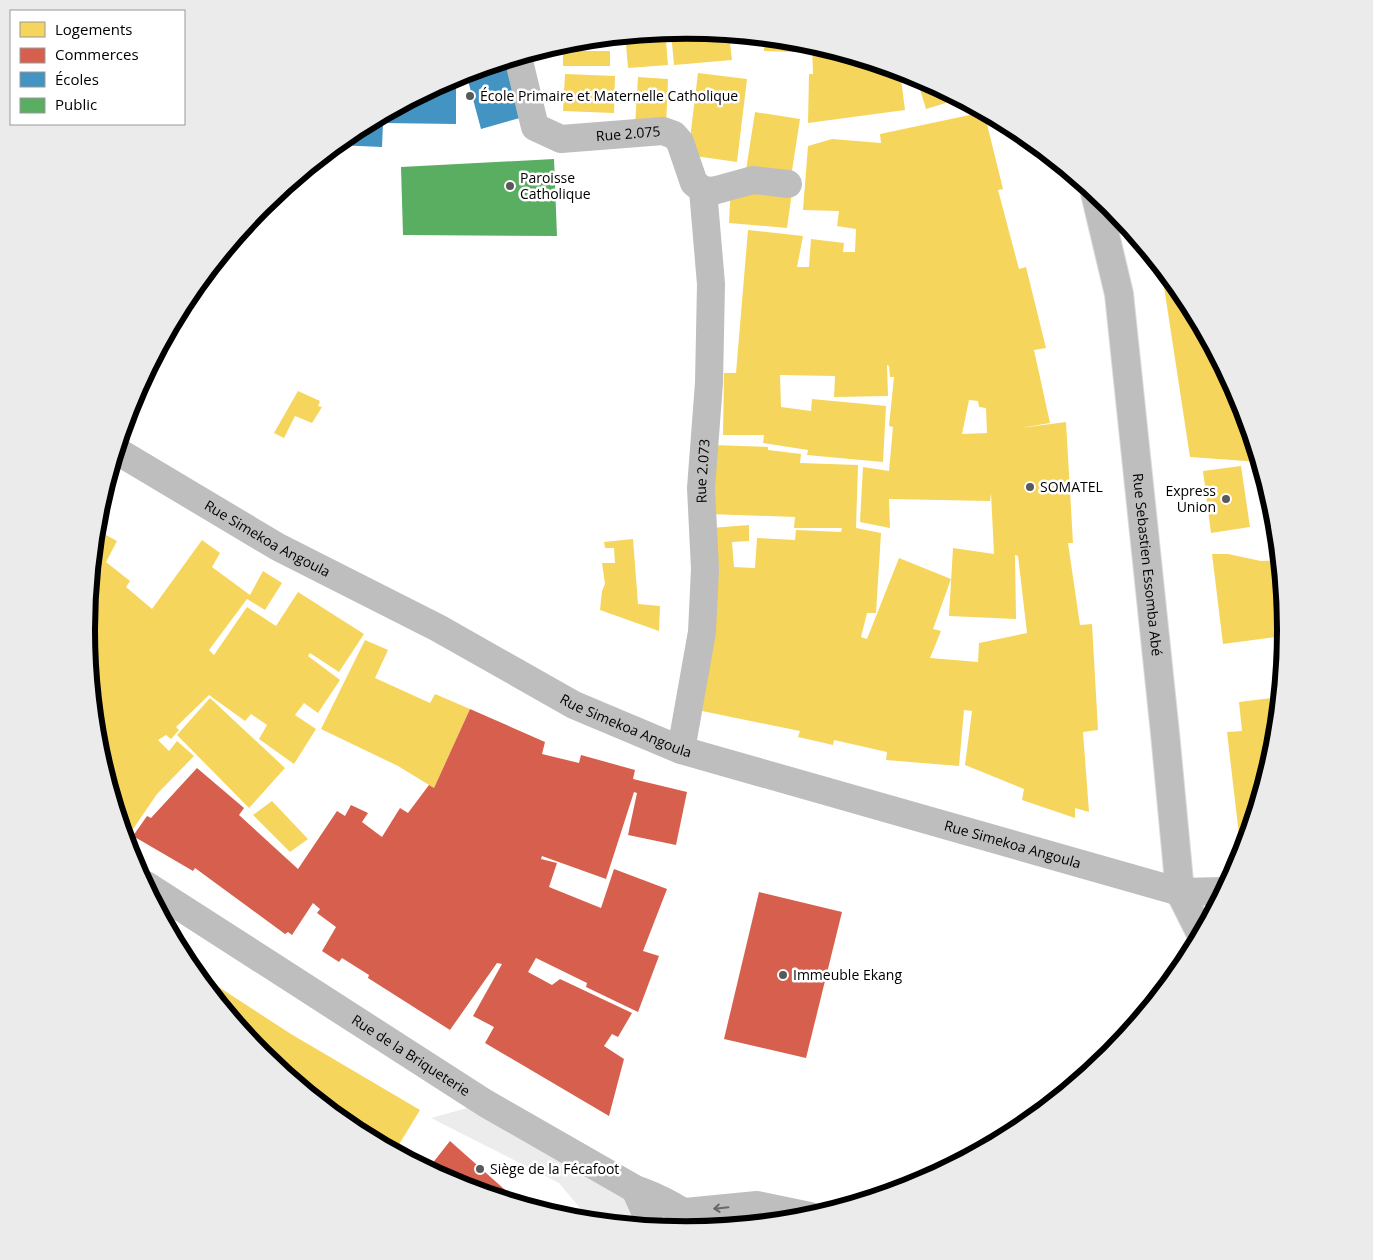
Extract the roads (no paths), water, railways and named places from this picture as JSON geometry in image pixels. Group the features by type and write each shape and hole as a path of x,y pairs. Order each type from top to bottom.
{"street":[{"name":"Rue 2.075","path":"519,63 535,127 561,139 663,132 674,135 680,142 694,183 703,190"},
{"path":"703,190 713,191 752,180 788,184"},
{"name":"Rue 2.073","path":"680,750 702,632 705,569 701,488 709,383 711,284 703,190"},
{"name":"Rue Sebastien Essomba Abé","path":"1098,205 1119,294 1180,892 1198,928"},
{"name":"Rue Simekoa Angoula","path":"122,454 278,547 438,628 574,705 680,750 1180,892 1217,891"},
{"name":"Rue de la Briqueterie","path":"156,891 485,1103 635,1189 652,1194 695,1220 753,1214 772,1215"},
{"path":"635,1189 649,1220"}],"place":[{"name":"École Primaire et Maternelle Catholique","path":"470,96"},
{"name":"Paroisse Catholique","path":"510,186"},
{"name":"SOMATEL","path":"1030,487"},
{"name":"Express Union","path":"1226,499"},
{"name":"Immeuble Ekang","path":"783,975"},
{"name":"Siège de la Fécafoot","path":"480,1169"}]}
